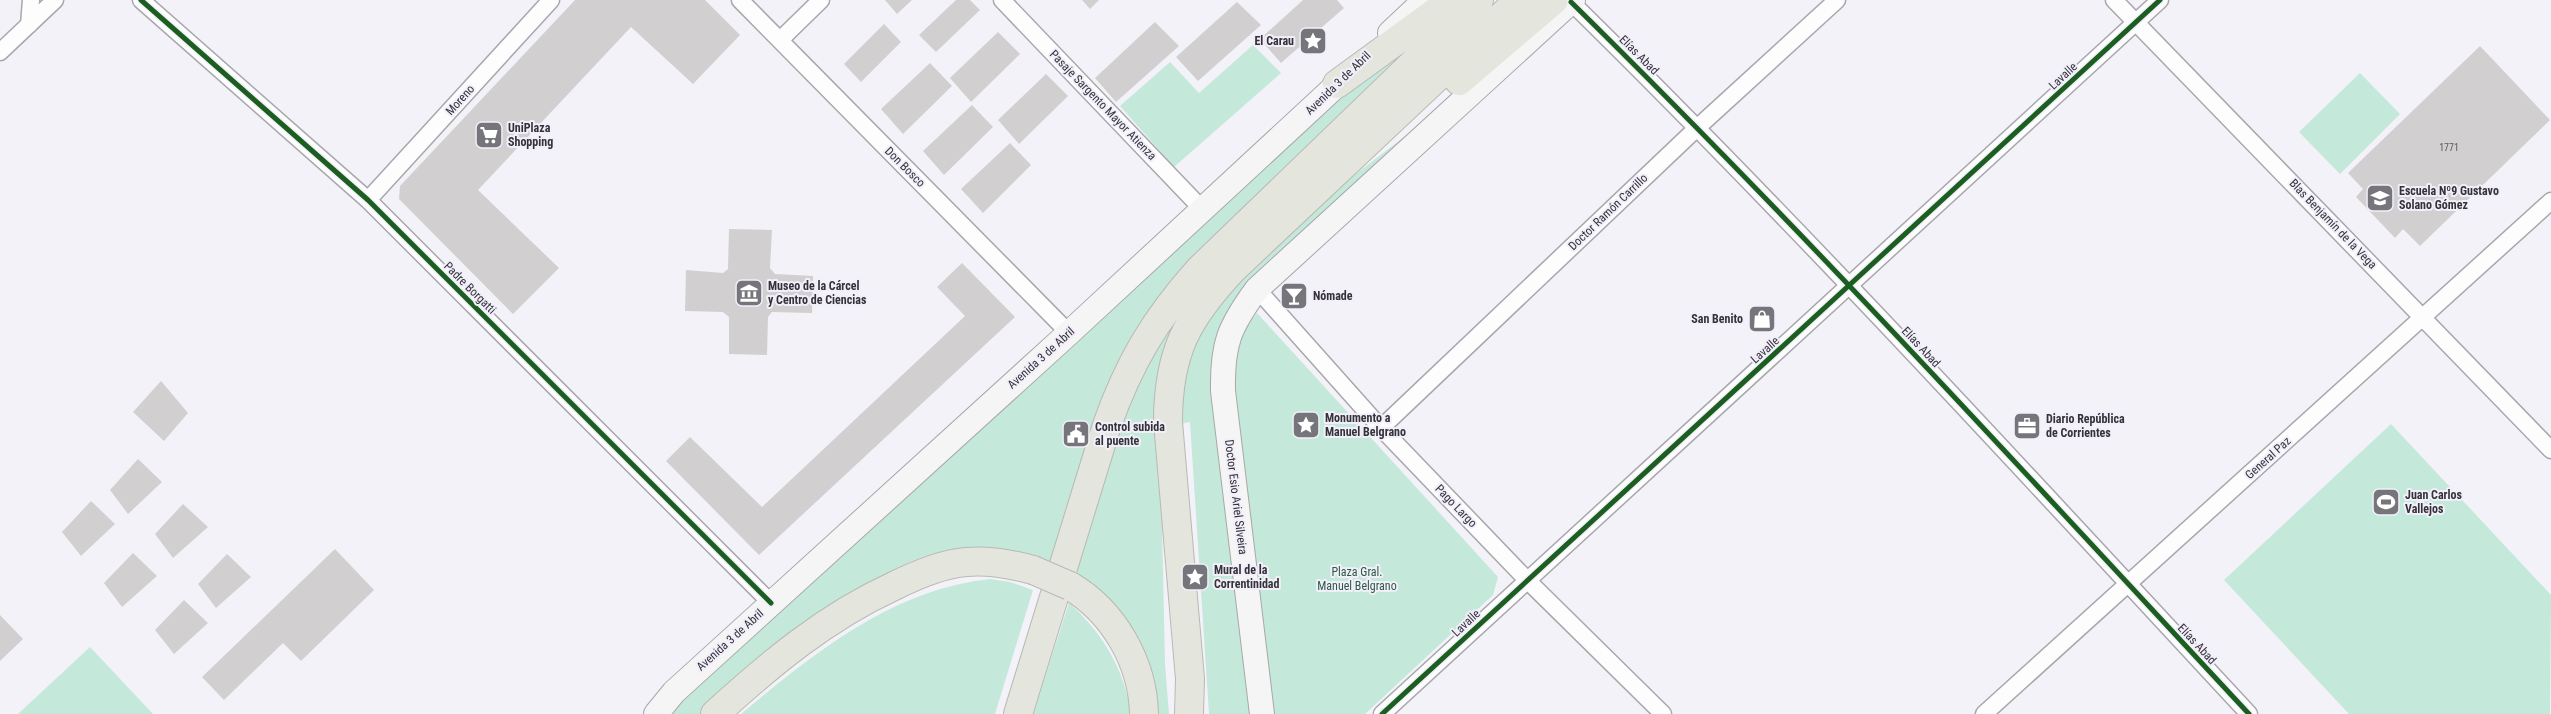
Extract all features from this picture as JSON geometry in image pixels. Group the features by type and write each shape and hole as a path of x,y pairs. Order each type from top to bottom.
{"highway":[{"path":"1338,84 1452,0"},
{"path":"1018,714 1107,425 1119,391 1145,339 1173,299 1199,270 1479,0"},
{"path":"1189,714 1190,679 1168,422 1170,380 1175,357 1186,328 1208,296 1258,244 1332,177 1519,0"},
{"path":"1332,177 1408,124 1566,1"},
{"path":"715,714 795,645 860,602 923,573 964,562 988,561 1033,570 1070,586 1096,606 1122,638 1140,682 1144,714"}],"main road":[{"name":"Avenida 3 de Abril","path":"656,714 674,692 1203,210 1425,0"},
{"path":"1257,289 1566,1"},
{"name":"Doctor Esio Ariel Silveira","path":"1257,289 1234,321 1228,336 1223,376 1262,714"}],"street":[{"path":"28,25 31,0"},
{"path":"0,52 55,0"},
{"name":"Padre Borgatti","path":"141,0 368,200 771,603"},
{"name":"Moreno","path":"368,200 551,0"},
{"name":"Don Bosco","path":"740,0 1069,333"},
{"path":"780,40 821,0"},
{"name":"Pasaje Sargento Mayor Atienza","path":"1002,0 1203,210"},
{"name":"Doctor Ramón Carrillo","path":"1381,428 1698,127 1838,0"},
{"name":"Blas Benjamín de la Vega","path":"2114,0 2424,317 2551,450"},
{"name":"Lavalle","path":"1382,714 1851,286 2160,0"},
{"name":"Elías Abad","path":"1566,1 1698,127 1851,286 2248,714"},
{"name":"General Paz","path":"1984,714 2551,201"},
{"name":"Pago Largo","path":"1257,289 1381,428 1527,580 1663,714"}],"green space":[{"path":"1462,0 1151,320 1058,567 1004,551 970,548 937,553 901,566 865,586 830,610 795,637 707,714 666,714 1386,58"},
{"path":"1253,45 1281,73 1174,167 1120,106 1170,62 1199,93"},
{"path":"2360,73 2400,114 2340,174 2299,132"},
{"path":"1426,120 1224,328 1253,714 1209,714 1190,422 1180,424 1180,390 1187,357 1204,321 1234,287 1344,183"},
{"path":"1196,290 1160,434 1165,664 1169,714 1156,714 1071,572 1132,374"},
{"name":"Plaza Gral. Manuel Belgrano","path":"1257,313 1498,577 1493,595 1365,714 1271,714 1230,407 1234,345"},
{"name":"Juan Carlos Vallejos","path":"2391,424 2551,595 2550,714 2349,714 2224,580"},
{"path":"990,579 1010,582 1033,590 995,714 741,714 826,647 856,627 920,596 954,585"},
{"path":"1069,603 1092,626 1110,653 1123,682 1131,714 1033,714"},
{"path":"90,647 153,714 18,714"}],"building":[{"name":"UniPlaza Shopping","path":"575,0 705,0 740,35 693,84 631,27 478,190 559,268 513,314 399,199 400,186"},
{"path":"885,0 912,0 897,14"},
{"path":"956,0 970,0 980,10 936,52 919,35"},
{"path":"1082,0 1099,0 1090,9"},
{"path":"1303,0 1337,0 1344,8 1281,63 1260,39"},
{"path":"1237,2 1261,25 1198,81 1176,57"},
{"path":"1155,22 1179,46 1116,102 1095,78"},
{"path":"884,24 901,42 861,82 844,64"},
{"path":"998,32 1020,54 971,102 950,78"},
{"name":"Escuela Nº9 Gustavo Solano Gómez","path":"2480,46 2550,120 2420,246 2403,229 2395,238 2356,197 2363,189 2348,173"},
{"path":"930,63 952,86 903,134 881,109"},
{"path":"1046,74 1068,96 1019,144 998,120"},
{"path":"972,105 993,127 944,175 923,151"},
{"path":"1010,143 1031,165 983,213 961,189"},
{"name":"Museo de la Cárcel y Centro de Ciencias","path":"729,229 772,230 770,268 775,274 813,276 812,313 772,312 768,317 767,355 729,354 729,317 723,312 685,311 686,270 723,273 728,269"},
{"path":"962,263 1015,317 759,555 666,461 690,437 762,507 965,316 937,287"},
{"path":"161,381 188,413 164,441 133,412"},
{"path":"138,459 162,482 128,514 110,490"},
{"path":"91,501 115,524 81,556 62,532"},
{"path":"183,504 208,527 173,558 155,534"},
{"path":"335,549 374,590 301,661 283,643 224,700 202,677"},
{"path":"133,553 157,576 122,607 104,583"},
{"path":"227,554 251,577 216,608 198,584"},
{"path":"184,600 208,623 174,654 155,630"},
{"path":"0,615 23,639 0,661"}],"cycle path":[{"path":"141,0 368,200 771,603"},
{"path":"1382,714 2160,0"},
{"path":"1571,2 1830,265 2249,714"}],"place":[{"name":"El Carau","path":"1313,41"},
{"name":"UniPlaza Shopping","path":"489,135"},
{"name":"Escuela Nº9 Gustavo Solano Gómez","path":"2380,198"},
{"name":"Museo de la Cárcel y Centro de Ciencias","path":"749,293"},
{"name":"Nómade","path":"1294,296"},
{"name":"San Benito","path":"1762,319"},
{"name":"Monumento a Manuel Belgrano","path":"1306,425"},
{"name":"Diario República de Corrientes","path":"2027,426"},
{"name":"Control subida al puente","path":"1076,434"},
{"name":"Juan Carlos Vallejos","path":"2386,502"},
{"name":"Mural de la Correntinidad","path":"1195,577"}]}
